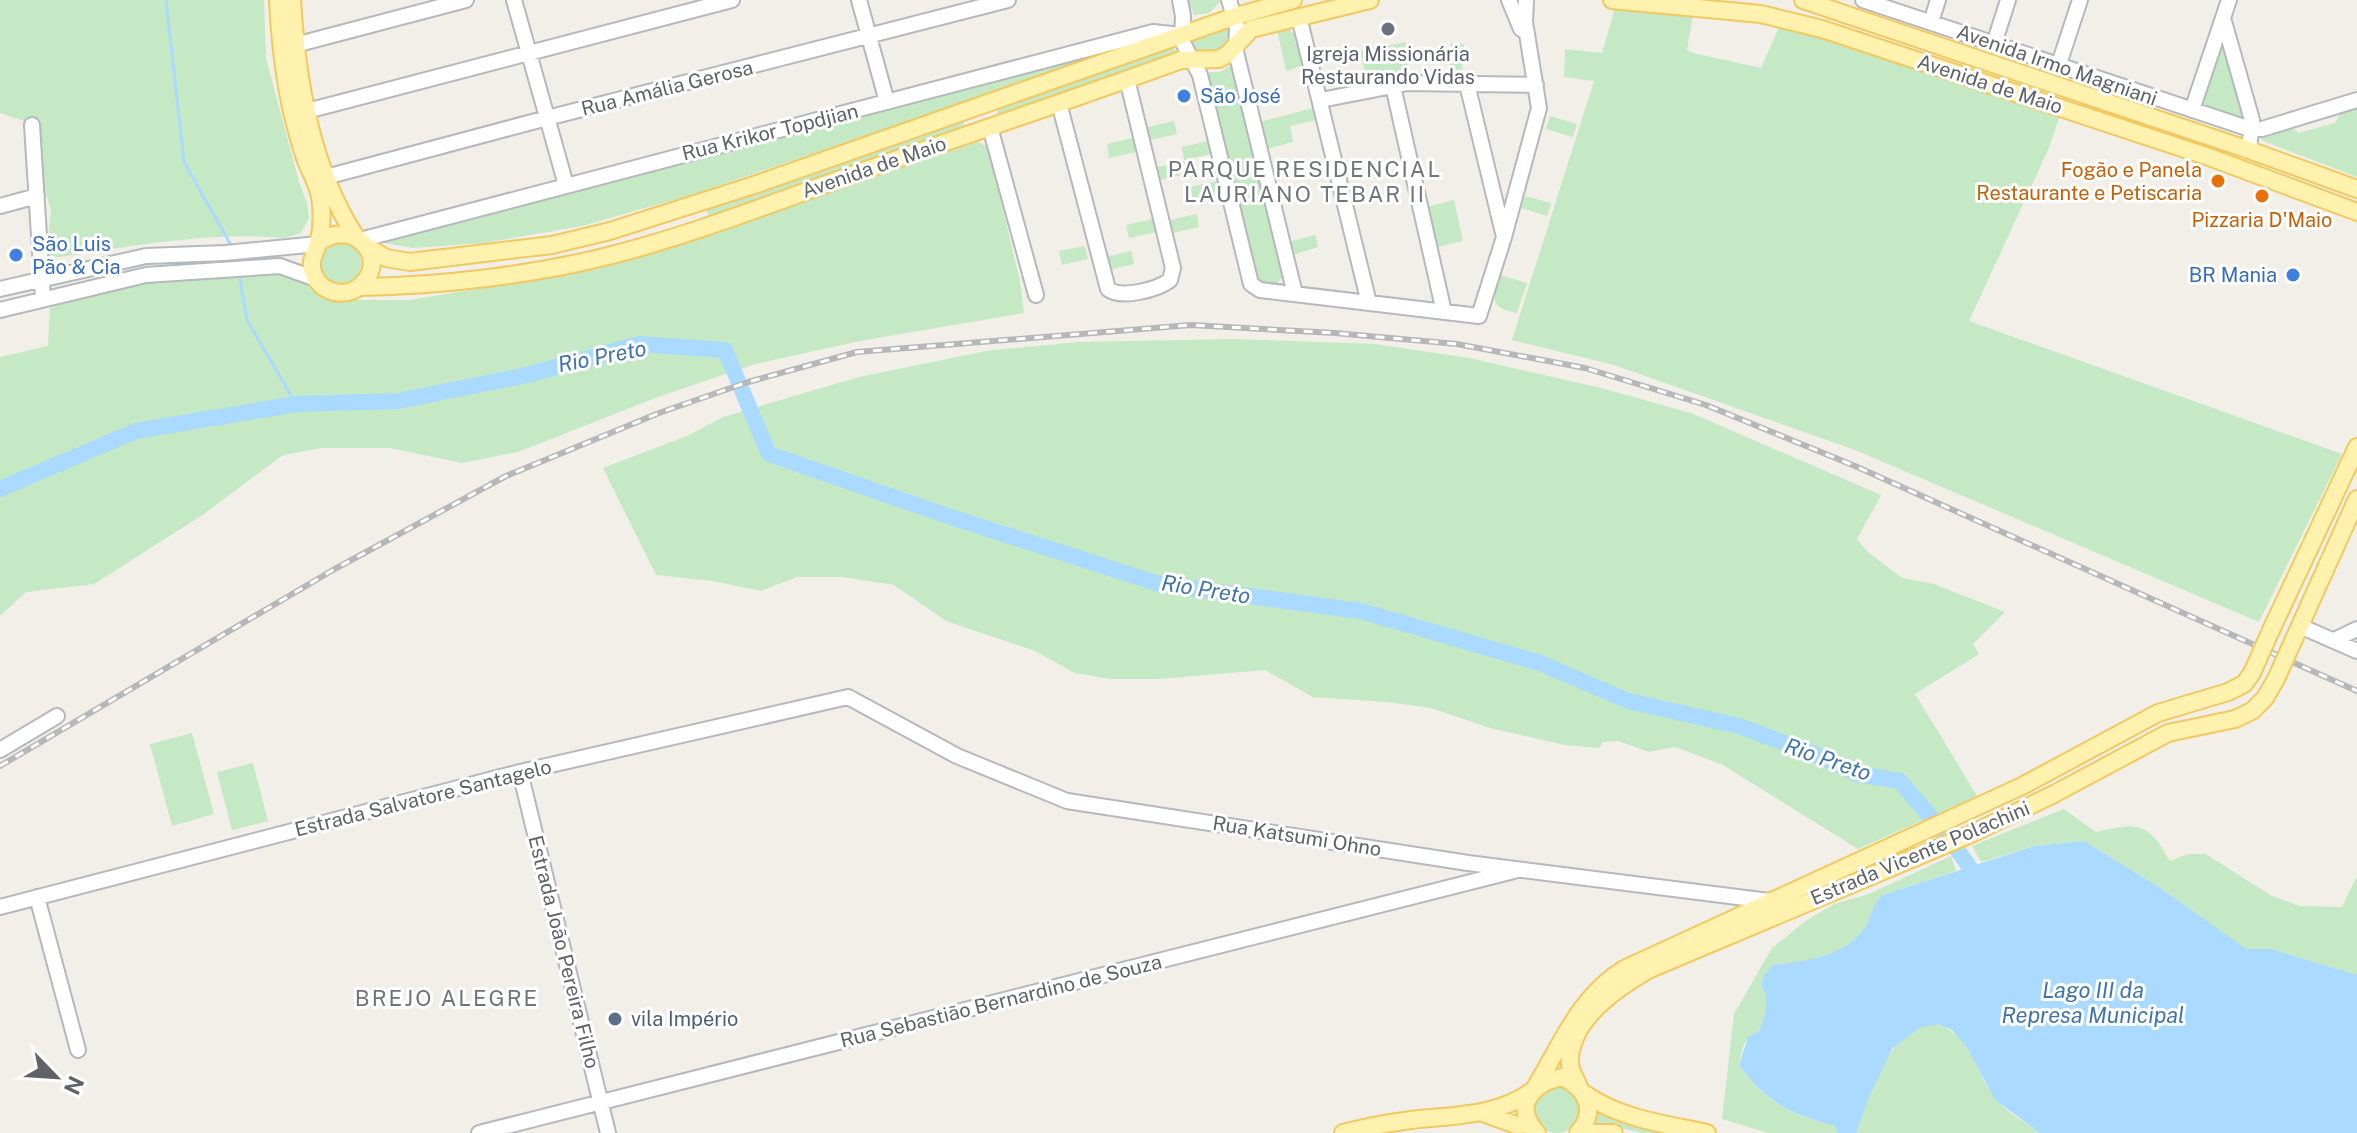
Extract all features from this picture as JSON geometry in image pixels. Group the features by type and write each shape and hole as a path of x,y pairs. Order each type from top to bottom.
{"main road":[{"path":"278,0 281,49 293,116 321,198 322,221 312,257 316,279 332,292 347,293 360,287 371,268 361,242 344,218 326,177 307,111 295,45 292,0"},
{"name":"Avenida de Maio","path":"361,242 386,258 410,262 552,245 610,231 754,185 1181,35 1231,8 1293,0"},
{"name":"Avenida de Maio","path":"360,287 381,289 482,277 551,268 613,255 1181,60 1219,59 1251,29 1370,0"},
{"name":"Avenida de Maio","path":"1612,0 1660,2 1761,14 1822,29 2357,210"},
{"name":"Avenida de Maio","path":"1803,0 2357,189"},
{"path":"1983,81 1986,63"},
{"path":"961,113 982,130 1000,99"},
{"path":"2243,170 2249,150"},
{"path":"318,244 327,237 339,234 361,242"},
{"name":"Estrada Vicente Polachini","path":"1534,1089 1581,1008 1607,979 1645,958 2022,786 2158,713 2228,692 2244,684 2334,500 2352,472 2357,447"},
{"path":"2334,500 2355,503"},
{"name":"Estrada Vicente Polachini","path":"1578,1133 1587,1121 1589,1109 1571,1069 1570,1056 1577,1036 1612,992 1648,970 1971,834 2168,733 2235,719 2252,711 2265,698 2276,679 2355,503"},
{"path":"1343,1133 1400,1121 1483,1113 1509,1105 1548,1080 1562,1077 1600,1105 1707,1133"},
{"path":"1483,1113 1525,1129 1527,1104 1534,1089"},
{"path":"1588,1133 1614,1133"}],"street":[{"path":"295,45 463,0"},
{"path":"514,0 566,185"},
{"path":"307,111 732,0"},
{"path":"859,0 887,102"},
{"name":"Rua Amália Gerosa","path":"326,177 1008,0"},
{"path":"1180,0 1183,16 1181,35 1200,75 1248,276 1255,288 1479,316 1539,108 1528,48 1509,0"},
{"path":"1526,0 1528,48"},
{"name":"Avenida Irmo Magniani","path":"1863,0 2250,129"},
{"path":"1931,22 1938,0"},
{"path":"1994,44 2008,0"},
{"path":"2059,64 2080,0"},
{"path":"2192,110 2229,0"},
{"path":"1231,8 1237,27 1236,52 1295,294"},
{"path":"1299,17 1369,303"},
{"path":"2223,18 2252,120 2249,150"},
{"name":"Rua Krikor Topdjian","path":"361,242 566,185 1153,32 1181,35"},
{"path":"1059,103 1108,289 1118,295 1159,286 1170,280 1173,268 1127,79"},
{"path":"1321,100 1408,83 1536,85"},
{"path":"1467,84 1504,237"},
{"path":"1393,86 1444,312"},
{"path":"2250,129 2262,129 2357,100"},
{"path":"32,125 43,299"},
{"path":"982,130 1036,295"},
{"path":"0,206 37,196"},
{"path":"0,310 258,250 318,244"},
{"path":"0,289 146,256 225,260 258,267 280,266 316,279"},
{"path":"1276,292 1284,284 1289,271"},
{"path":"2334,640 2357,629"},
{"path":"2297,632 2334,640 2357,651"},
{"name":"Estrada Salvatore Santagelo","path":"0,907 520,772 848,697"},
{"name":"Rua Katsumi Ohno","path":"848,697 957,756 1067,801 1468,863 1769,901"},
{"path":"0,750 57,716"},
{"name":"Estrada João Pereira Filho","path":"520,772 608,1133"},
{"name":"Rua Sebastião Bernardino de Souza","path":"479,1133 1524,869"},
{"path":"37,897 78,1050"}],"green space":[{"path":"0,0 264,0 266,58 307,203 309,218 301,233 284,238 194,239 46,259 51,210 44,186 39,126 0,113"},
{"path":"1188,0 1220,2 1209,13 1194,15"},
{"path":"1615,8 1693,15 1687,50 1693,53 1761,68 1779,27 1833,41 2059,118 2048,150 1969,321 2342,454 2259,622 1855,450 1614,365 1512,340 1594,81 1564,77 1565,49 1602,53"},
{"path":"1230,22 1233,32 1226,51 1197,55 1184,39"},
{"path":"1277,30 1289,30 1296,35 1304,65 1286,71"},
{"path":"1406,42 1408,71 1367,80 1360,51"},
{"path":"1451,43 1464,44 1462,73 1449,72"},
{"path":"1172,47 1180,55 1003,118 997,115 998,107"},
{"path":"2219,48 2223,50 2243,112 2240,120 2200,105"},
{"path":"1111,52 691,195 582,226 484,243 413,248 385,243 428,227"},
{"path":"1236,62 1285,274 1274,287 1253,278 1206,72 1220,72"},
{"path":"1313,108 1316,120 1290,126 1293,142 1266,149 1259,122"},
{"path":"2357,109 2357,177 2261,140 2265,134 2295,129 2299,133 2335,123 2340,114"},
{"path":"1550,116 1577,124 1573,137 1546,129"},
{"path":"960,120 964,123 964,130 712,219 705,209"},
{"path":"1174,121 1177,134 1150,140 1148,127"},
{"path":"1133,138 1136,152 1109,158 1107,144"},
{"path":"1208,141 1211,154 1184,160 1182,147"},
{"path":"978,142 988,147 1020,281 1024,313 860,341 755,364 655,398 518,452 462,463 390,448 322,448 283,455 201,516 94,584 26,592 0,616 0,357 48,346 50,308 100,293 182,277 273,272 347,300 410,300 598,269"},
{"path":"1184,161 1186,174 1160,180 1157,167"},
{"path":"1217,181 1220,194 1193,200 1190,187"},
{"path":"1525,196 1551,203 1547,216 1521,208"},
{"path":"1454,200 1463,241 1437,247 1427,207"},
{"path":"1197,214 1199,227 1173,233 1170,220"},
{"path":"1153,219 1156,232 1129,238 1126,225"},
{"path":"1315,235 1318,247 1292,255 1288,242"},
{"path":"341,243 355,249 361,263 355,277 341,283 327,277 321,263 327,249"},
{"path":"1085,246 1088,259 1062,265 1059,251"},
{"path":"1131,251 1134,264 1108,270 1105,257"},
{"path":"1500,275 1527,283 1517,313 1501,308 1495,301"},
{"path":"1233,339 1375,344 1469,358 1601,388 1691,413 1881,495 1857,539 1869,553 1902,578 1934,584 2005,612 1973,644 1979,654 1915,694 1977,796 1858,849 1723,765 1675,747 1649,752 1618,741 1602,742 1600,748 1565,745 1490,728 1431,708 1313,697 1265,670 1158,679 1111,679 1075,673 1035,651 946,621 894,585 842,577 797,577 761,591 713,581 656,575 603,468 687,436 723,417 859,377 986,351 1078,342"},
{"path":"192,733 214,814 172,826 150,744"},
{"path":"253,763 268,821 232,830 217,772"},
{"path":"2064,809 2096,832 2133,826 2141,828 2155,839 2170,861 2188,854 2206,854 2270,895 2299,906 2342,907 2357,876 2357,975 2271,949 2246,950 2159,887 2084,841 2034,846 1981,862 1972,846"},
{"path":"1951,856 1956,871 1883,895 1860,934 1850,943 1827,955 1773,965 1761,985 1766,1002 1764,1019 1759,1031 1749,1037 1744,1045 1739,1065 1759,1089 1781,1106 1836,1126 1838,1133 1768,1133 1722,1119 1734,1014 1772,948 1807,920 1834,904 1869,894"},
{"path":"1938,1024 1958,1037 1965,1046 1999,1103 2040,1133 1856,1133 1872,1089 1896,1046 1919,1027"},
{"path":"1557,1087 1574,1093 1580,1110 1574,1127 1557,1133 1540,1127 1534,1110 1540,1093"},
{"path":"1594,1107 1681,1133 1643,1133 1616,1127 1589,1128"}],"water":[{"name":"Lago III da Represa Municipal","path":"2084,841 2159,887 2246,949 2271,949 2357,975 2357,1133 2040,1133 1995,1100 1967,1048 1952,1030 1938,1024 1919,1028 1892,1049 1856,1133 1838,1133 1835,1126 1805,1117 1781,1105 1759,1089 1739,1065 1748,1037 1759,1031 1764,1019 1766,1002 1761,985 1773,965 1826,955 1850,943 1860,934 1883,895 2034,846"}],"waterway":[{"path":"166,0 184,162 232,247"},
{"path":"239,273 247,320 296,404"},
{"name":"Rio Preto","path":"0,489 136,431 296,404 398,401 527,375 639,344 725,350 769,454 1159,584 1361,611 1540,663 1628,701 1739,726 1817,755 1857,774 1900,781 1954,845 1980,882"}],"railway":[{"path":"0,766 333,570 506,476 659,413 748,382 857,352 1191,325 1457,344 1585,368 1706,405 1855,466 2357,691"}],"place":[{"name":"Igreja Missionária Restaurando Vidas","path":"1388,29"},
{"name":"São José","path":"1184,96"},
{"name":"Fogão e Panela Restaurante e Petiscaria","path":"2218,181"},
{"name":"Pizzaria D'Maio","path":"2262,196"},
{"name":"São Luis Pão & Cia","path":"16,255"},
{"name":"BR Mania","path":"2293,275"},
{"name":"vila Império","path":"615,1019"}],"district":[{"name":"PARQUE RESIDENCIAL LAURIANO TEBAR II","path":"1305,182"},
{"name":"BREJO ALEGRE","path":"447,998"}]}
